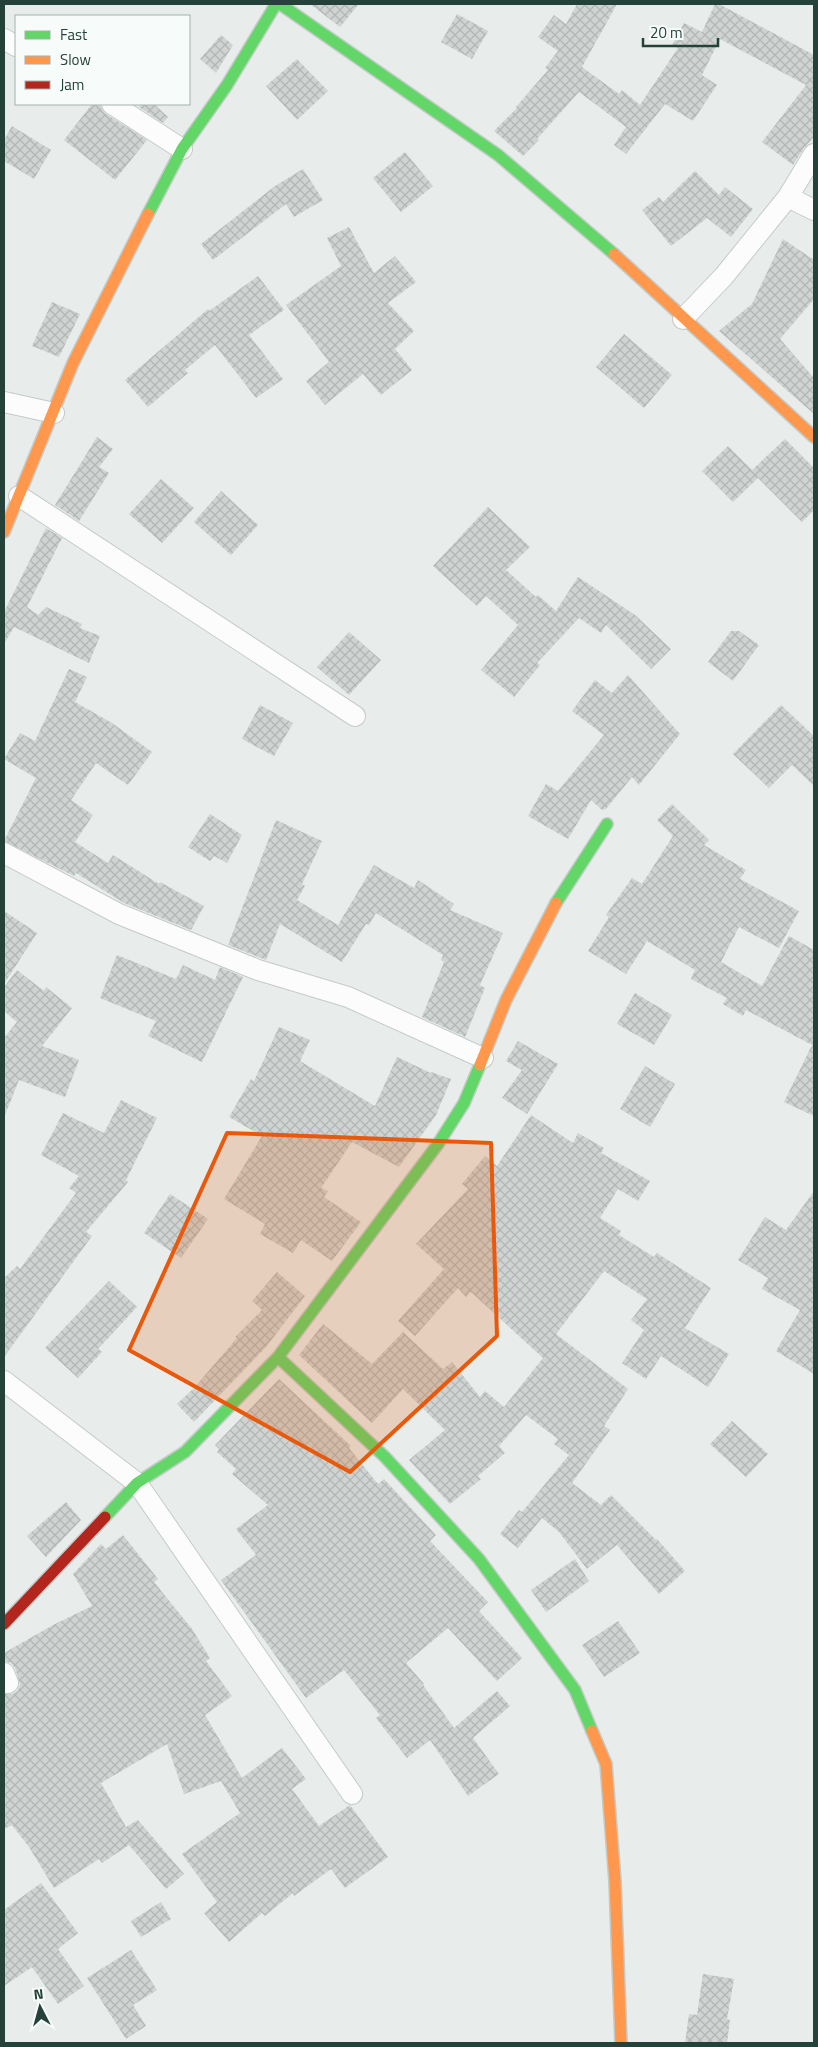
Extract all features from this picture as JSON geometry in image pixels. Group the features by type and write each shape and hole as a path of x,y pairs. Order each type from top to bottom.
{"street":[{"path":"4,532 73,363 141,227 182,149 227,85 276,4"},
{"path":"280,4 498,155 636,273 814,437"},
{"path":"4,39 15,45"},
{"path":"114,105 182,149"},
{"path":"683,318 724,276 788,197 814,154"},
{"path":"788,197 814,210"},
{"path":"4,402 54,413"},
{"path":"19,496 355,716"},
{"path":"4,1624 137,1483 185,1452 278,1357 438,1144 464,1103 506,1000 558,898 607,824"},
{"path":"4,852 119,914 258,970 348,997 483,1058"},
{"path":"278,1357 385,1456 479,1559 575,1690 606,1764 615,1881 621,2043"},
{"path":"4,1382 137,1483 352,1794"}],"highlighted area":[{"path":"227,1133 491,1143 497,1336 350,1472 129,1350"}],"building":[{"path":"310,4 359,4 340,27"},
{"path":"577,4 617,4 582,67 619,94 622,90 640,105 678,48 672,45 684,23 702,32 715,4 719,4 814,55 814,137 793,165 762,142 806,85 720,39 702,75 717,85 693,121 665,104 626,154 614,145 626,127 579,92 537,139 539,140 523,156 494,131 517,108 548,70 545,68 558,51 538,37 554,15 566,24"},
{"path":"457,14 488,31 472,59 441,42"},
{"path":"221,35 233,45 216,73 200,59"},
{"path":"297,59 328,91 297,120 266,86"},
{"path":"91,105 100,105 106,114 147,140 115,180 64,140"},
{"path":"141,105 155,105 168,117 163,123 139,107"},
{"path":"12,126 51,150 34,179 4,161 4,140"},
{"path":"405,152 433,186 401,212 373,178"},
{"path":"303,169 323,200 294,217 286,204 213,260 201,244 275,186"},
{"path":"695,171 719,195 725,187 753,209 731,237 707,218 671,246 642,210 659,197 663,202"},
{"path":"349,227 374,273 395,256 416,282 388,303 414,331 395,349 412,370 381,395 363,374 325,405 306,381 329,362 286,305 341,266 327,238"},
{"path":"783,239 814,260 814,299 780,339 814,378 814,414 719,331 752,304"},
{"path":"258,276 284,310 249,335 283,379 256,398 215,345 185,370 188,373 148,407 125,380 208,309 209,311"},
{"path":"52,302 80,314 59,357 32,346"},
{"path":"624,334 672,375 644,408 596,367"},
{"path":"97,437 113,449 99,467 109,473 79,521 55,505"},
{"path":"785,439 814,468 814,510 802,522 758,478 733,502 702,471 728,446 752,470"},
{"path":"161,479 194,508 162,543 129,514"},
{"path":"221,491 258,525 231,555 194,522"},
{"path":"488,507 530,547 506,570 536,597 538,595 556,611 578,577 635,615 671,649 651,669 606,625 601,633 579,618 537,663 540,665 514,697 481,670 518,625 486,596 477,606 433,566"},
{"path":"46,528 62,538 27,607 38,615 46,607 82,624 80,628 100,636 89,663 14,627 4,644 4,612"},
{"path":"731,631 739,631 759,645 733,681 708,662"},
{"path":"349,632 381,660 349,695 317,667"},
{"path":"69,669 87,677 75,702 112,723 152,752 128,785 96,763 71,800 93,815 75,842 108,863 113,855 159,884 160,882 204,906 191,930 124,903 76,873 74,876 4,841 36,778 4,759 20,733 35,741"},
{"path":"628,675 680,734 639,785 632,777 606,809 602,810 591,800 568,839 528,816 546,784 558,791 604,735 572,711 595,680 612,693"},
{"path":"260,705 293,723 274,756 242,739"},
{"path":"781,705 814,736 814,786 792,765 769,788 733,754"},
{"path":"672,804 709,840 704,845 746,870 740,879 799,911 779,948 739,927 721,962 762,986 789,936 814,950 814,1116 784,1102 812,1045 746,1010 743,1016 723,1004 727,998 691,979 695,970 647,941 626,974 588,951 609,917 606,915 632,878 642,884 673,836 657,820"},
{"path":"210,814 242,835 227,863 214,856 210,861 188,847"},
{"path":"276,820 322,841 302,884 305,886 297,900 338,925 374,865 414,888 418,880 454,904 450,910 503,933 480,985 485,988 465,1037 422,1017 444,962 441,960 443,955 376,913 369,925 366,924 342,962 280,924 266,960 228,945"},
{"path":"4,911 37,933 4,984"},
{"path":"117,955 176,979 183,965 215,980 220,967 243,977 202,1062 148,1036 156,1021 100,998"},
{"path":"17,970 44,991 46,987 72,1008 42,1046 79,1060 65,1097 19,1080 5,1115 4,1038 17,1022 4,1011 4,987"},
{"path":"635,993 672,1015 654,1045 617,1024"},
{"path":"279,1027 310,1040 300,1061 375,1106 397,1057 431,1073 451,1079 436,1115 399,1167 352,1142 321,1188 328,1191 324,1197 361,1222 332,1261 301,1240 293,1253 260,1234 265,1224 224,1199 262,1136 229,1117 251,1079 254,1081"},
{"path":"518,1041 558,1064 527,1114 502,1098 522,1070 506,1061"},
{"path":"645,1066 675,1084 650,1127 620,1109"},
{"path":"121,1100 157,1118 126,1180 128,1182 86,1232 92,1236 4,1357 4,1278 17,1266 20,1269 76,1193 69,1188 79,1176 41,1155 63,1113 104,1133"},
{"path":"531,1115 573,1143 578,1133 604,1148 601,1153 650,1181 638,1201 618,1189 600,1218 621,1231 619,1235 654,1257 657,1253 711,1288 685,1328 729,1354 708,1387 661,1356 646,1379 622,1363 644,1330 631,1320 647,1299 604,1271 556,1334 628,1389 604,1426 610,1430 572,1483 601,1505 611,1495 657,1539 685,1571 659,1594 617,1545 587,1569 559,1532 542,1518 518,1548 500,1534 519,1510 522,1512 569,1455 554,1444 558,1439 526,1415 499,1446 505,1453 478,1476 481,1479 450,1504 409,1460 445,1430 403,1389 372,1423 299,1355 323,1324 372,1364 403,1332 443,1369 452,1362 480,1397 485,1391 504,1407 543,1358 471,1292 466,1297 458,1288 415,1336 398,1321 444,1269 416,1244 468,1189 462,1184 485,1156 497,1166"},
{"path":"814,1191 814,1374 776,1351 800,1310 762,1289 768,1278 738,1260 765,1217 786,1230"},
{"path":"170,1194 208,1219 181,1258 144,1233"},
{"path":"277,1272 305,1296 266,1347 194,1422 177,1404 194,1388 237,1338 235,1337 262,1310 252,1301"},
{"path":"109,1281 137,1307 98,1349 102,1352 78,1378 45,1348"},
{"path":"279,1379 351,1446 349,1448 378,1484 384,1479 436,1535 430,1541 488,1602 479,1611 522,1658 497,1681 448,1628 406,1663 424,1684 454,1728 497,1691 510,1706 473,1738 499,1774 468,1796 430,1740 407,1758 376,1718 380,1715 344,1670 306,1698 221,1580 256,1555 236,1529 268,1505 232,1474 236,1469 217,1452 219,1449 215,1445"},
{"path":"732,1421 768,1454 746,1477 710,1444"},
{"path":"66,1502 81,1520 46,1557 27,1536"},
{"path":"123,1535 158,1579 154,1582 192,1629 210,1658 206,1661 232,1696 205,1715 242,1778 282,1748 306,1779 292,1789 319,1826 350,1805 388,1857 345,1888 331,1869 294,1896 293,1893 265,1916 262,1913 229,1942 204,1913 217,1902 182,1854 240,1813 221,1781 184,1794 167,1744 101,1783 126,1827 138,1820 184,1874 166,1889 129,1845 102,1863 99,1859 54,1888 29,1847 12,1825 4,1829 4,1694 13,1694 18,1690 20,1684 15,1668 11,1663 4,1661 4,1653 53,1625 92,1606 73,1574 101,1544 106,1549"},
{"path":"575,1559 589,1581 546,1612 531,1590"},
{"path":"618,1621 640,1653 604,1677 582,1645"},
{"path":"41,1883 78,1933 58,1949 84,1986 58,2004 32,1967 4,1986 4,1910"},
{"path":"161,1902 171,1919 141,1937 131,1921"},
{"path":"131,1950 157,1990 133,2005 146,2026 126,2039 87,1978"},
{"path":"703,1974 734,1979 727,2019 730,2020 727,2043 685,2043 689,2014 697,2015"}],"traffic: fast":[{"path":"148,214 182,149 227,85 276,4"},
{"path":"280,4 498,155 614,254"},
{"path":"556,903 607,824"},
{"path":"105,1517 137,1483 185,1452 278,1357 438,1144 464,1103 480,1065"},
{"path":"278,1357 385,1457 479,1559 575,1690 592,1731"}],"traffic: slow":[{"path":"4,532 73,363 148,214"},
{"path":"614,254 814,437"},
{"path":"480,1065 506,1000 556,903"},
{"path":"592,1731 606,1764 615,1881 621,2043"}],"traffic: jam":[{"path":"4,1624 105,1517"}]}
